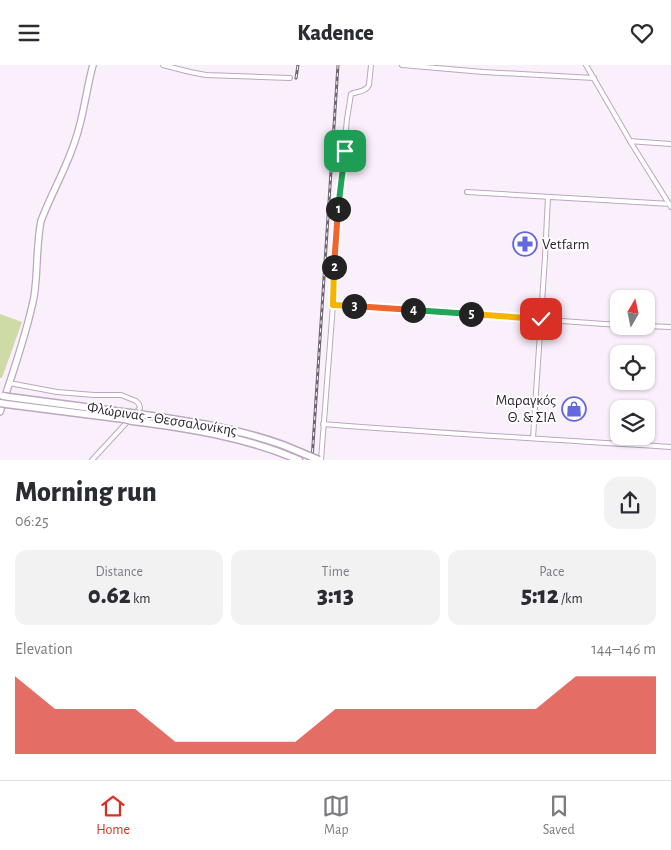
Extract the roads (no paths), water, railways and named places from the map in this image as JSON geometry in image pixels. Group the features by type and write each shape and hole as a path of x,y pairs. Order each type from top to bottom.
{"main road":[{"name":"Φλώρινας - Θεσσαλονίκης","path":"4,396 191,421 259,437 320,460"},
{"name":"Φλώρινας - Θεσσαλονίκης","path":"3,404 206,431 282,453 299,460"}],"street":[{"path":"0,412 24,341 33,303 41,221 74,144 83,113 85,95 93,65"},
{"path":"163,65 190,73 206,75 290,78"},
{"path":"320,460 333,305 337,219 348,111 351,94 368,88 371,65"},
{"path":"402,65 483,72 594,78"},
{"path":"586,65 670,205"},
{"path":"630,141 671,144"},
{"path":"467,192 670,205"},
{"path":"533,438 548,197"},
{"path":"333,305 610,324"},
{"path":"655,326 671,327"},
{"path":"9,383 57,392 120,395 136,401 140,408 92,460"},
{"path":"323,424 480,436 671,447"}],"railway":[{"path":"296,78 298,65"},
{"path":"312,460 338,65"}],"place":[{"name":"Vetfarm","path":"525,244"},
{"name":"Μαραγκός Θ. & ΣΙΑ","path":"574,409"}]}
